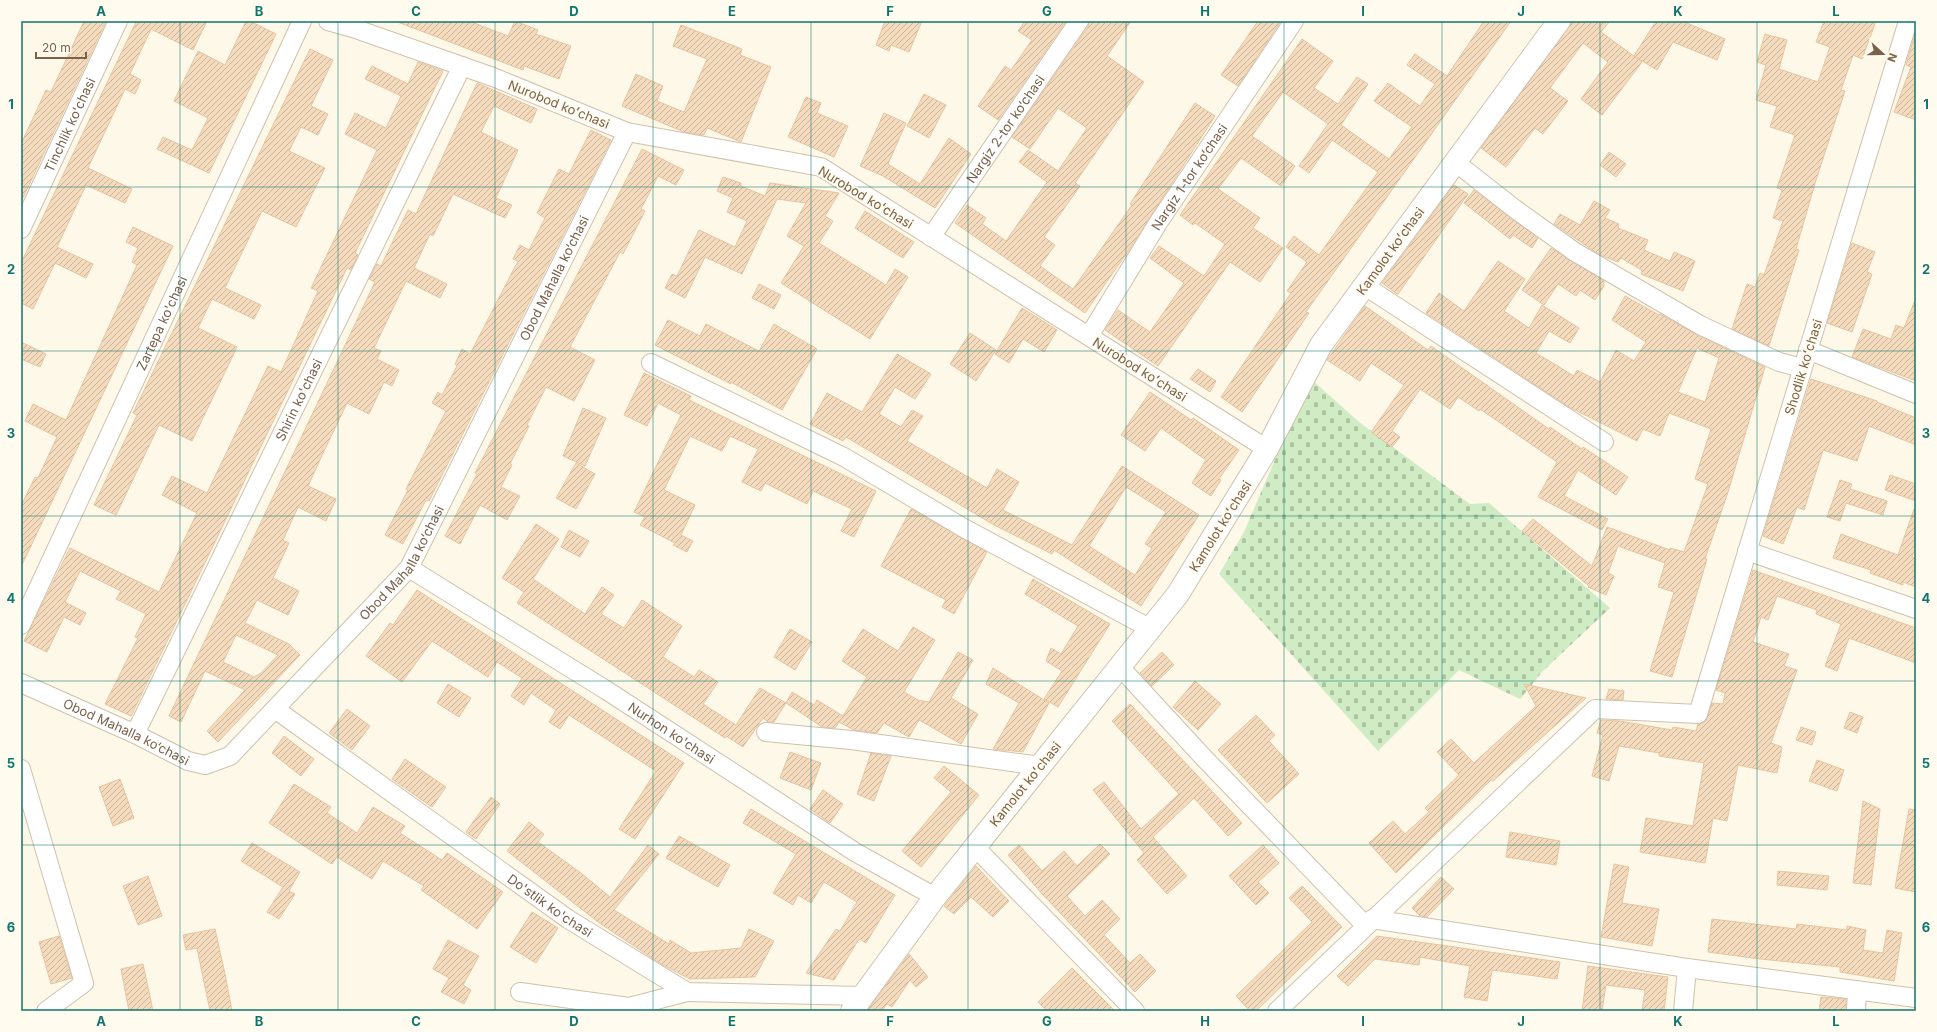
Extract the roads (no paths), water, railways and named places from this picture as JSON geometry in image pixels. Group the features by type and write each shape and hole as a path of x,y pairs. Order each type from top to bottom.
{"street":[{"name":"Tinchlik ko'chasi","path":"21,229 118,21"},
{"name":"Zartepa ko'chasi","path":"21,625 302,21"},
{"name":"Nurobod koʻchasi","path":"328,21 493,77 627,132 821,167 1268,449"},
{"name":"Nargiz 2-tor ko‘chasi","path":"931,237 1079,21"},
{"name":"Nargiz 1-tor ko‘chasi","path":"1089,336 1158,223 1294,21"},
{"name":"Shodlik koʻchasi","path":"1369,922 1595,709 1698,714 1908,21"},
{"name":"Kamolot koʻchasi","path":"857,1003 935,897 1178,594 1268,449 1321,345 1455,162 1552,23"},
{"name":"Shirin ko'chasi","path":"135,734 462,66"},
{"name":"Obod Mahalla ko‘chasi","path":"21,683 135,734 188,761 205,765 230,756 409,568 627,132"},
{"path":"1455,162 1515,209 1575,252 1700,325 1779,362 1802,368"},
{"path":"1365,286 1604,442"},
{"path":"1808,350 1916,394"},
{"path":"651,362 844,457 962,527 1151,629"},
{"path":"1747,551 1916,609"},
{"name":"Nurhon ko'chasi","path":"409,568 606,690 855,852 935,897"},
{"path":"1120,667 1210,765 1369,922 1687,968 1916,998"},
{"name":"Do'stlik ko'chasi","path":"275,709 568,920 687,992 857,1003"},
{"path":"766,732 851,740 1040,766"},
{"path":"21,770 84,983 46,1011"},
{"path":"975,847 1135,1011"},
{"path":"1277,1011 1369,922"},
{"path":"1683,1011 1687,968"},
{"path":"1856,1011 1857,990"},
{"path":"520,992 629,1007 687,992"}]}
